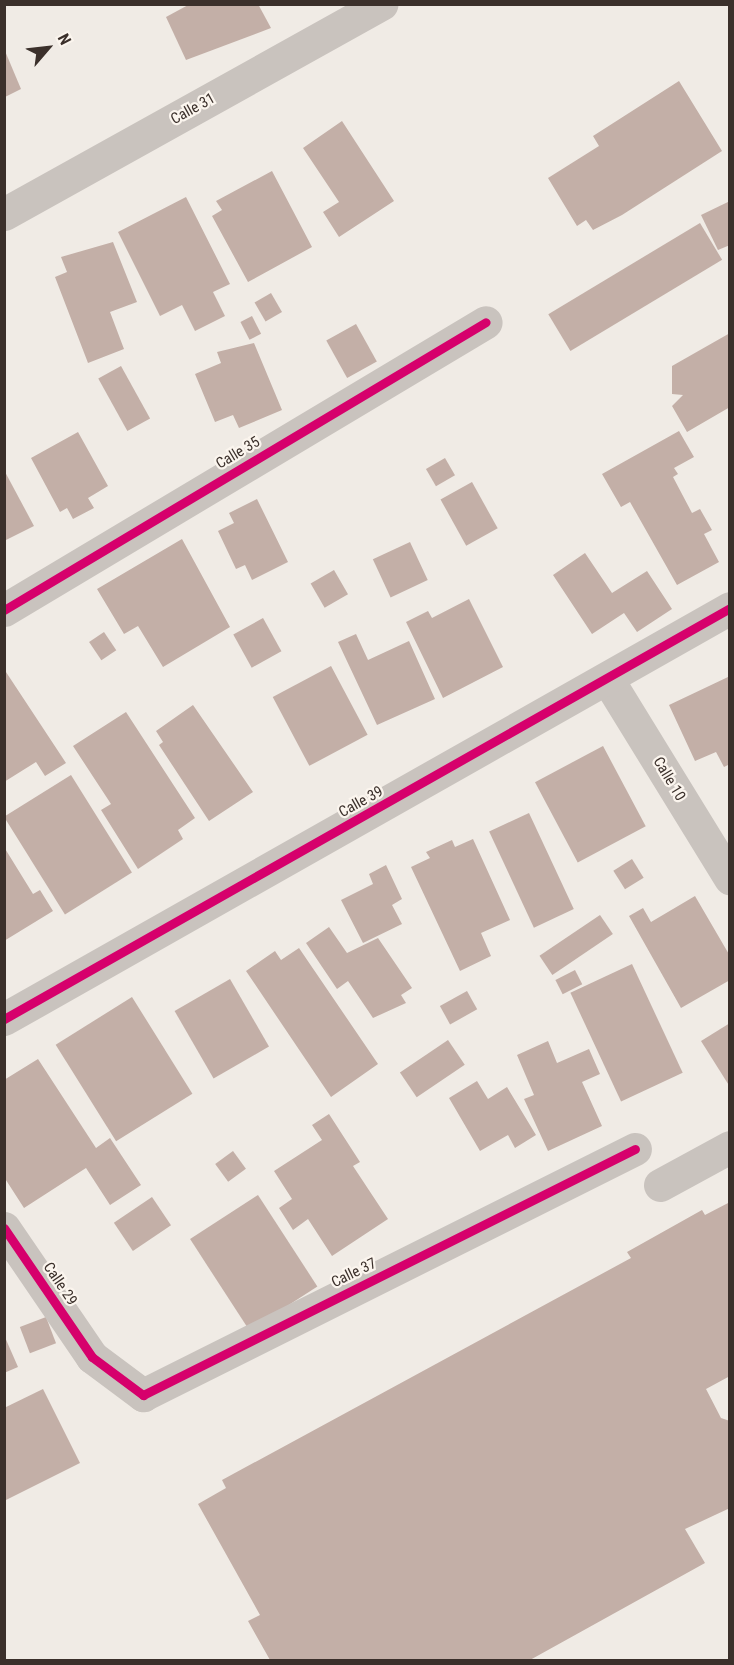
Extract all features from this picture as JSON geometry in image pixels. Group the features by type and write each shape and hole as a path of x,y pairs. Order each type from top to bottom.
{"street":[{"name":"Calle 31","path":"4,214 381,4"},
{"name":"Calle 35","path":"4,610 486,322"},
{"name":"Calle 39","path":"4,1019 609,680 729,608"},
{"name":"Calle 10","path":"609,680 729,878"},
{"path":"660,1185 729,1147"},
{"name":"Calle 37","path":"92,1357 143,1395 635,1149"},
{"name":"Calle 29","path":"4,1228 92,1357"}],"building":[{"path":"190,4 258,4 271,28 186,60 166,17"},
{"path":"5,51 21,89 5,97"},
{"path":"679,81 722,151 622,215 593,230 586,220 577,226 548,178 599,146 593,136"},
{"path":"342,121 394,201 339,237 323,212 339,202 303,148"},
{"path":"272,171 312,247 248,282 212,216 222,210 216,201"},
{"path":"186,197 230,284 213,292 225,316 195,331 182,305 160,316 118,232"},
{"path":"730,201 730,245 718,250 701,215"},
{"path":"700,223 722,260 570,351 548,314"},
{"path":"113,242 137,302 110,312 124,349 88,363 55,277 67,272 61,257"},
{"path":"271,293 282,312 266,322 255,302"},
{"path":"252,316 261,334 249,340 240,322"},
{"path":"356,324 377,362 347,378 326,340"},
{"path":"730,333 730,407 687,432 672,406 683,395 672,394 672,366"},
{"path":"254,343 282,410 239,428 233,415 215,422 195,374 221,363 217,352"},
{"path":"121,366 150,418 127,431 98,379"},
{"path":"679,431 694,457 674,468 678,474 673,477 692,513 700,509 712,530 704,534 719,562 677,585 630,502 621,507 602,474"},
{"path":"78,432 108,486 88,498 94,508 73,519 67,508 60,512 31,458"},
{"path":"445,458 455,475 436,486 426,469"},
{"path":"4,470 34,526 4,541"},
{"path":"472,482 498,528 466,546 441,499"},
{"path":"257,499 288,562 252,580 245,565 236,569 218,531 234,523 229,513"},
{"path":"182,539 230,627 163,667 138,626 124,634 97,589"},
{"path":"410,542 428,580 391,597 373,559"},
{"path":"585,553 612,593 647,571 672,609 637,632 624,613 592,634 553,575"},
{"path":"334,570 348,594 325,608 311,584"},
{"path":"469,599 503,667 443,698 406,622 428,611 432,618"},
{"path":"263,618 281,651 252,668 233,634"},
{"path":"104,632 116,650 101,660 89,642"},
{"path":"356,634 368,660 409,641 435,699 377,725 338,642"},
{"path":"331,666 368,735 309,766 273,697"},
{"path":"4,669 66,763 45,776 36,762 4,782"},
{"path":"728,677 730,764 724,767 716,752 695,761 669,705"},
{"path":"193,705 253,792 209,821 159,745 163,742 156,731"},
{"path":"126,712 195,818 178,830 183,839 138,869 101,810 111,804 73,746"},
{"path":"603,746 646,826 578,862 535,782"},
{"path":"71,775 132,873 65,914 4,817"},
{"path":"529,813 574,909 534,928 489,832"},
{"path":"473,839 510,920 481,933 491,956 460,971 411,867 430,858 426,852 452,840 455,847"},
{"path":"4,847 33,894 40,890 53,911 4,941"},
{"path":"632,859 644,878 625,889 613,871"},
{"path":"386,865 402,899 392,905 402,924 363,943 341,900 373,884 369,874"},
{"path":"695,896 730,956 730,980 681,1008 629,916 643,908 651,922"},
{"path":"600,915 613,934 552,975 539,956"},
{"path":"329,927 347,953 378,938 412,988 401,995 406,1003 373,1018 348,981 337,989 306,943"},
{"path":"299,948 378,1064 331,1097 246,971 275,951 281,960"},
{"path":"632,964 683,1073 621,1101 570,993"},
{"path":"575,970 582,984 563,994 555,980"},
{"path":"230,979 269,1047 214,1079 175,1011"},
{"path":"467,991 477,1009 450,1024 440,1006"},
{"path":"132,997 192,1094 116,1141 56,1045"},
{"path":"730,1023 730,1087 701,1041"},
{"path":"448,1040 465,1065 417,1097 400,1072"},
{"path":"548,1041 557,1063 589,1049 600,1074 582,1082 602,1126 548,1151 524,1099 534,1095 517,1055"},
{"path":"38,1059 96,1148 110,1138 141,1185 110,1205 86,1168 24,1208 4,1177 4,1080"},
{"path":"477,1081 488,1099 507,1087 536,1135 515,1148 508,1135 480,1151 449,1098"},
{"path":"329,1114 360,1162 353,1166 388,1219 332,1256 308,1219 293,1230 279,1208 292,1199 274,1171 322,1140 312,1125"},
{"path":"233,1151 246,1169 228,1182 215,1164"},
{"path":"258,1195 317,1286 249,1331 190,1239"},
{"path":"152,1197 171,1225 133,1251 114,1223"},
{"path":"730,1202 730,1376 706,1389 721,1418 730,1421 730,1508 685,1529 705,1563 530,1660 270,1660 248,1621 260,1615 198,1504 226,1488 222,1480 631,1258 627,1252 702,1210 705,1215"},
{"path":"46,1317 56,1343 30,1353 20,1327"},
{"path":"4,1335 18,1367 4,1373"},
{"path":"43,1389 80,1463 4,1501 4,1408"}],"cycle path":[{"path":"4,610 486,322"},
{"path":"4,1019 730,608"},
{"path":"4,1228 92,1357 143,1395 635,1149"}]}
